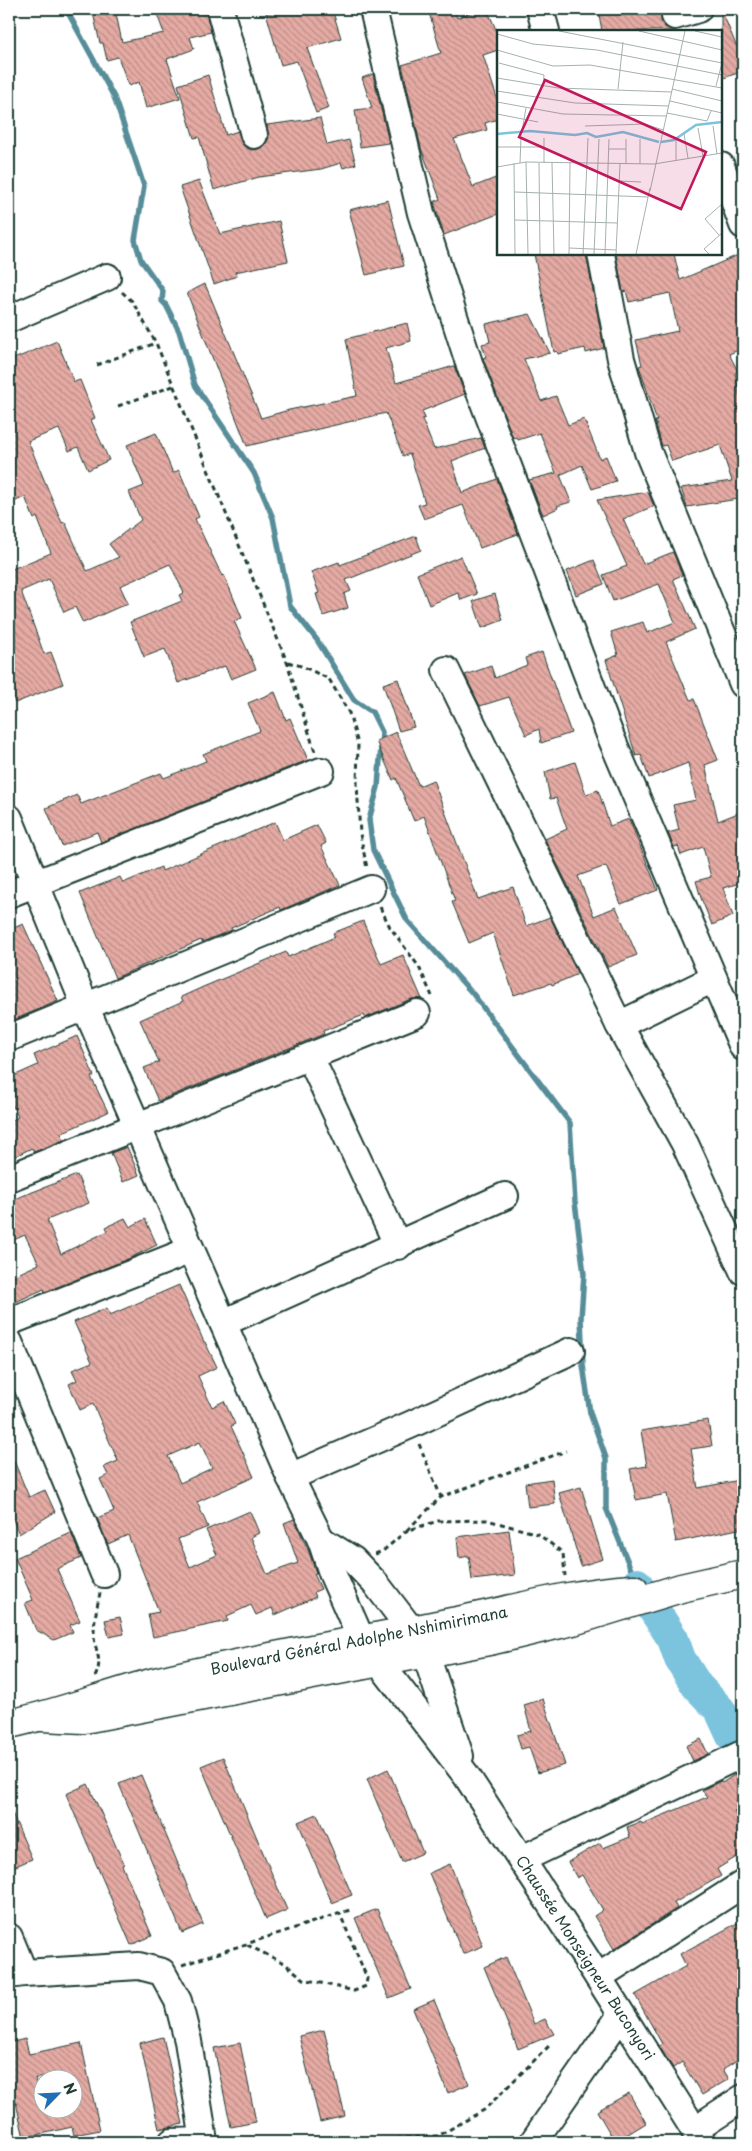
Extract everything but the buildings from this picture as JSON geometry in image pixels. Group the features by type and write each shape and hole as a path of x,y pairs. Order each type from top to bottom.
{"main road":[{"name":"Boulevard Général Adolphe Nshimirimana","path":"42,1718 83,1702 152,1683 361,1638 419,1641 494,1640 573,1621 681,1588 743,1574"},
{"name":"Boulevard Général Adolphe Nshimirimana","path":"9,1724 42,1718 84,1718 378,1660 419,1641 568,1598 618,1590 681,1588"}],"street":[{"path":"220,9 254,135"},
{"path":"373,9 421,213 470,366 610,736 743,1047"},
{"path":"540,9 546,30"},
{"path":"722,169 743,225"},
{"path":"601,255 621,359 648,452 686,550 743,684"},
{"path":"9,319 107,277"},
{"path":"446,670 619,1025 685,1144 743,1271"},
{"path":"9,894 321,771"},
{"name":"Chaussée Monseigneur Buconyori","path":"9,818 86,1008 137,1127 290,1477 322,1540 332,1573 361,1638 466,1775 598,1977 698,2136"},
{"path":"9,1038 371,890"},
{"path":"619,1025 713,979"},
{"path":"9,1178 417,1013"},
{"path":"310,1056 398,1246"},
{"path":"223,1323 398,1246 505,1196"},
{"path":"9,1322 191,1250"},
{"path":"9,1342 104,1574"},
{"path":"290,1477 410,1425 571,1351"},
{"name":"Chaussée Monseigneur Buconyori","path":"322,1540 353,1560 376,1584 419,1641 466,1775"},
{"path":"522,1859 740,1755"},
{"path":"598,1977 743,1884"},
{"path":"9,1937 16,1974 139,1966 162,1972 178,2001 188,2040 204,2141 172,2142"},
{"path":"533,2142 621,2015"},
{"path":"698,2136 743,2098"}],"path":[{"path":"107,277 132,302 156,343 287,662 321,771"},
{"path":"97,365 156,343"},
{"path":"118,406 173,386"},
{"path":"287,662 304,667 329,679 349,713 358,744 357,784 360,834 371,890 390,926 419,967 432,996 417,1013"},
{"path":"410,1425 425,1456 440,1497"},
{"path":"353,1560 383,1551 440,1497 566,1451"},
{"path":"406,1531 438,1521 486,1520 538,1534 563,1553 568,1598"},
{"path":"83,1702 100,1668 99,1654 94,1636 96,1609 104,1574"},
{"path":"162,1972 350,1910"},
{"path":"247,1944 284,1963 304,1979 354,1992 366,1986 367,1978 340,1914"},
{"path":"343,2142 438,2136 484,2110 551,2044"},
{"path":"204,2141 252,2142"}],"waterway":[{"path":"66,9 114,97 144,186 135,240 141,260 163,291 162,301 166,305 179,331 195,385 254,473 273,518 290,606 317,640 354,700 372,712 382,732 378,787 369,820 373,850 407,920 473,994 570,1123 575,1202 584,1274 581,1318 583,1365 590,1413 606,1458 606,1508 636,1582"},
{"path":"637,1584 673,1639 680,1659 697,1686 720,1710 732,1736 743,1737"}]}
